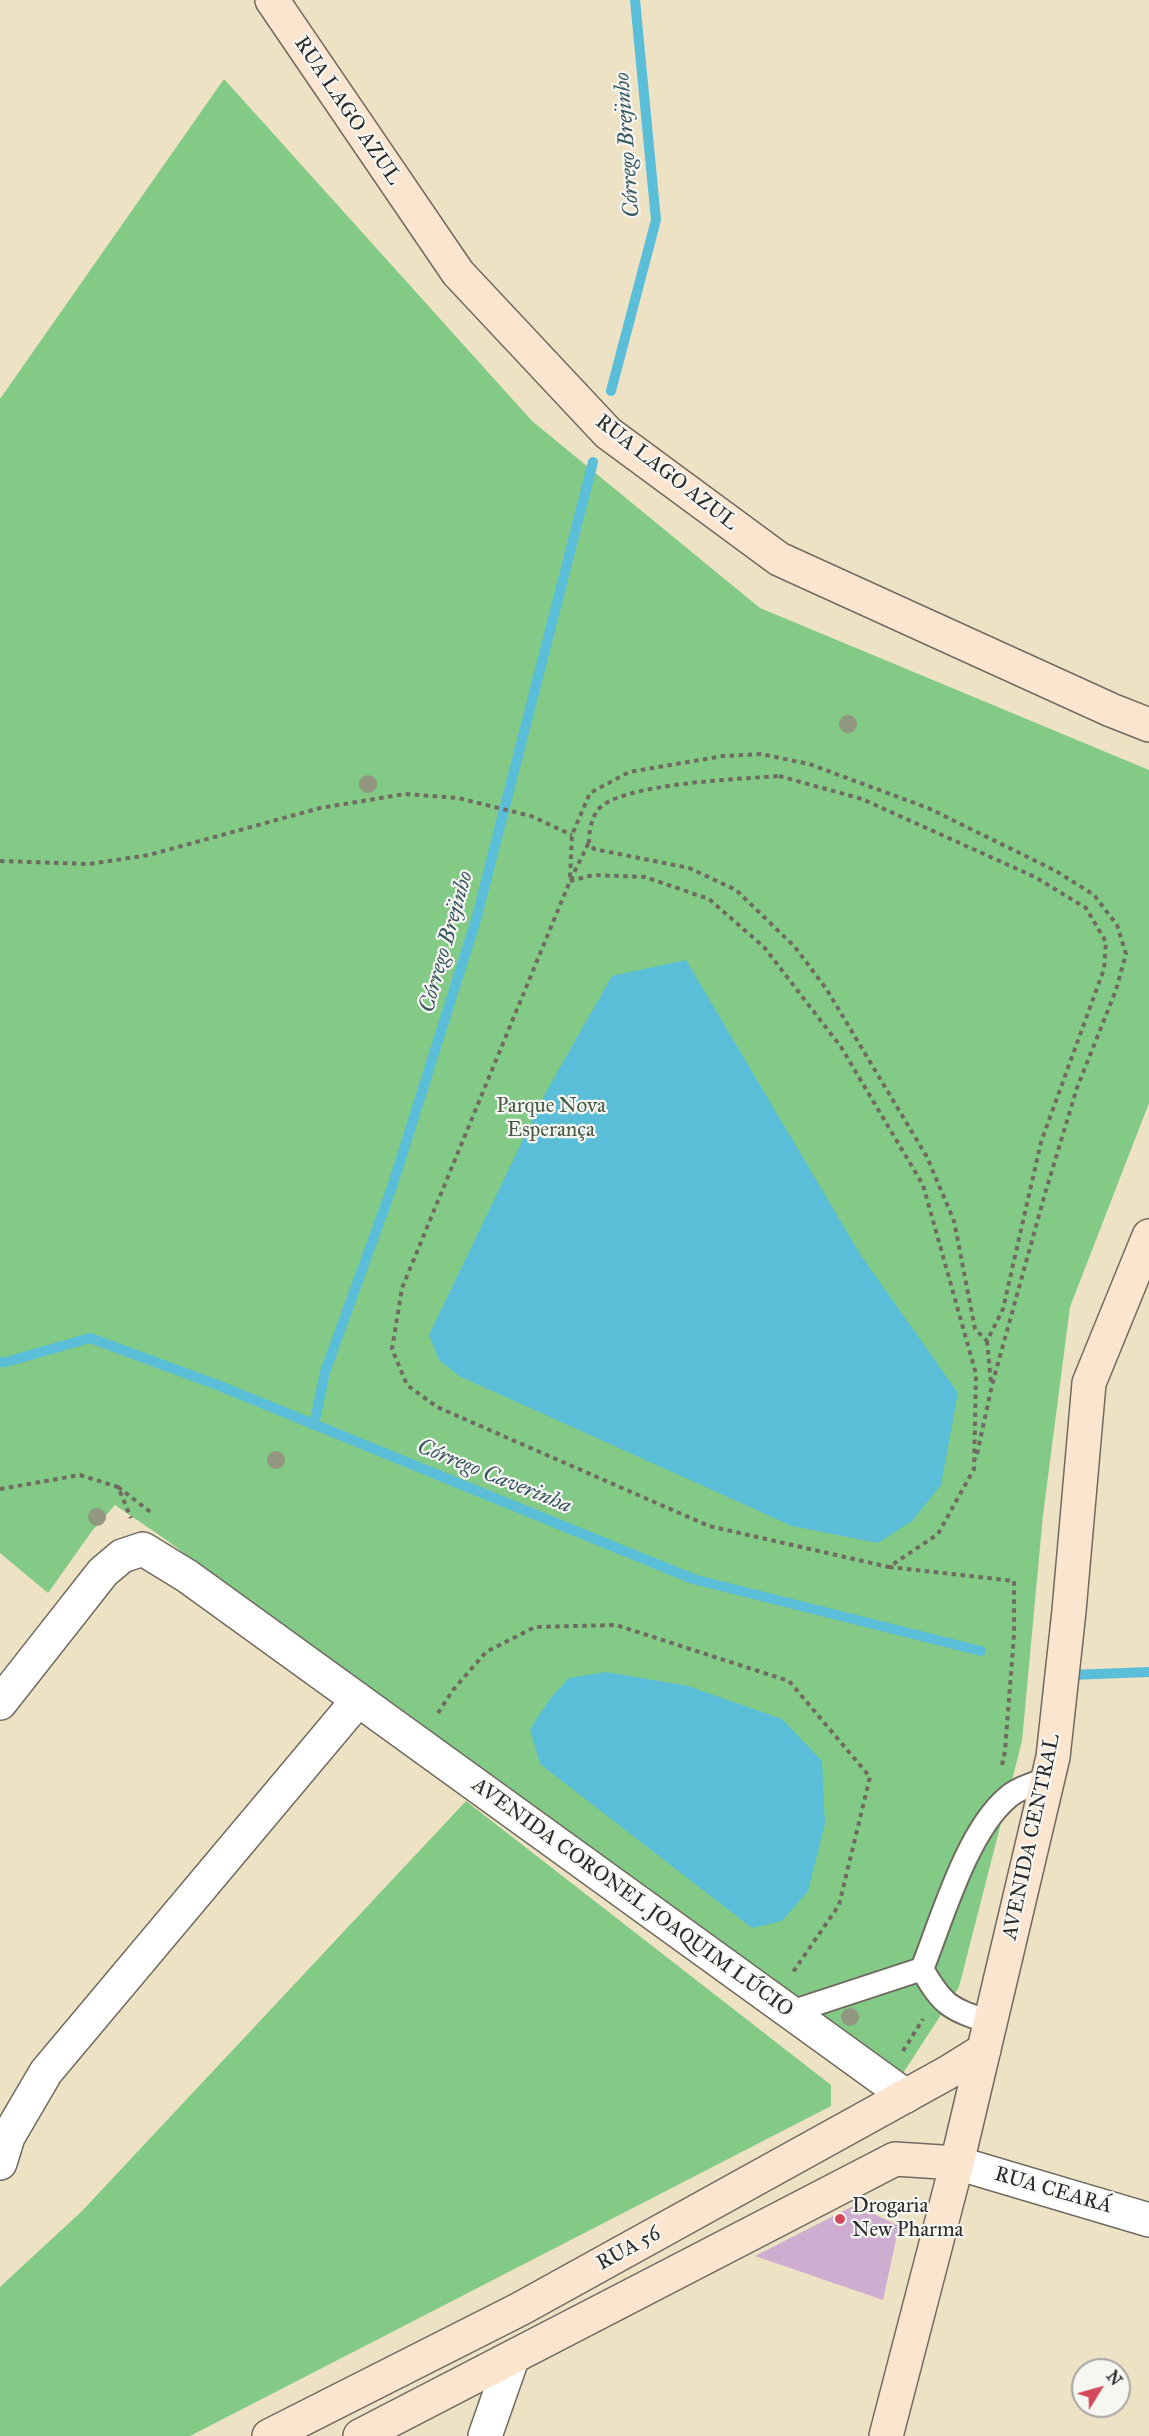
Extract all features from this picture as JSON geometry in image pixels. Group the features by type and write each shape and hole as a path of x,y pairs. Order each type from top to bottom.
{"street":[{"name":"RUA LAGO AZUL","path":"272,0 458,273 608,433 779,559 1111,710 1149,725"},
{"name":"AVENIDA CENTRAL","path":"886,2436 957,2163 1050,1767 1069,1611 1089,1383 1149,1236"},
{"name":"AVENIDA CORONEL JOAQUIM LÚCIO","path":"143,1549 187,1576 906,2096"},
{"path":"0,1703 103,1572 122,1556 143,1549"},
{"path":"0,2163 8,2137 46,2072 358,1700"},
{"name":"RUA 56","path":"269,2436 520,2309 906,2096 987,2036"},
{"name":"RUA 56","path":"360,2436 895,2159 957,2163"},
{"name":"RUA CEARÁ","path":"957,2163 1149,2220"},
{"path":"485,2436 512,2359"}],"lane":[{"path":"922,1969 969,1851 990,1814 1009,1796 1050,1767"},
{"path":"783,2006 922,1969"},
{"path":"922,1969 937,1996 987,2036"}],"path":[{"path":"570,881 572,836 590,793 629,772 723,756 761,754 809,764 928,808 1056,871 1094,895 1117,924 1126,954 1116,990 1077,1088 992,1385 974,1469 938,1534 889,1567"},
{"path":"992,1385 987,1341 1003,1309 1041,1142 1104,969 1106,942 1086,908 1035,877 862,799 779,776 676,784 625,794 597,810 589,830 589,842 570,881 402,1288 392,1348 407,1385 437,1407 709,1526 889,1567 1014,1581 1011,1685"},
{"path":"0,861 89,864 149,855 320,808 405,794 458,798 531,816 572,836"},
{"path":"589,842 594,849 689,868 736,890 795,947 827,990 927,1157 954,1221 975,1329 987,1341"},
{"path":"570,881 593,875 645,877 709,899 764,947 841,1047 923,1185 976,1374 974,1469"},
{"path":"0,1489 80,1475 118,1487 143,1549"},
{"path":"432,1720 453,1690 486,1652 535,1627 616,1625 789,1681 870,1777 839,1905 783,2006"}],"green space":[{"name":"Parque Nova Esperança","path":"224,79 532,421 760,608 1149,770 1149,1103 1070,1307 1043,1515 1022,1741 959,1987 898,2081 165,1539 115,1505 92,1531 48,1593 0,1553 0,399"},
{"path":"466,1801 831,2085 831,2106 190,2436 0,2436 0,2287 82,2211"}],"water":[{"path":"686,960 860,1254 958,1393 941,1485 912,1521 878,1543 792,1526 459,1376 439,1360 429,1335 546,1092 612,976"},
{"path":"606,1672 688,1686 782,1719 822,1761 825,1824 808,1891 782,1921 752,1928 540,1764 530,1729 550,1699 569,1678"}],"building":[{"path":"855,2205 899,2226 883,2300 755,2256"}],"waterway":[{"name":"Córrego Brejinho","path":"611,391 656,220 635,0"},
{"name":"Córrego Brejinho","path":"314,1425 325,1372 392,1187 476,920 593,462"},
{"name":"Córrego Caverinha","path":"0,1362 90,1338 220,1386 693,1579 981,1651"},
{"name":"Córrego Caverinha","path":"1070,1675 1149,1672"}],"place":[{"name":"Drogaria New Pharma","path":"840,2219"}]}
